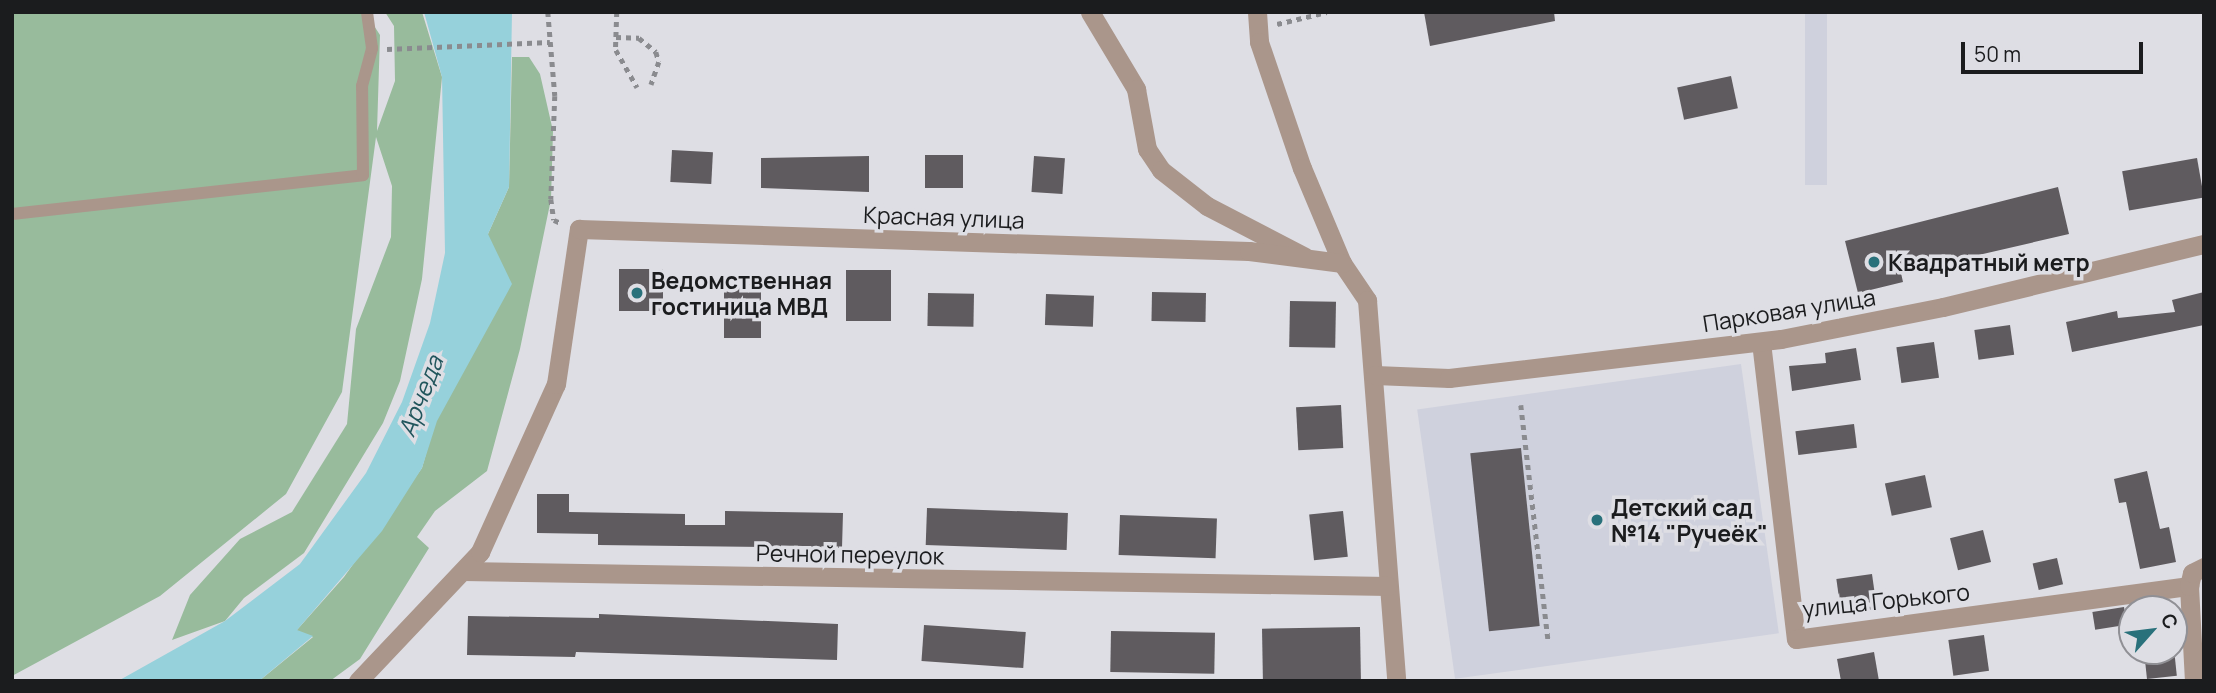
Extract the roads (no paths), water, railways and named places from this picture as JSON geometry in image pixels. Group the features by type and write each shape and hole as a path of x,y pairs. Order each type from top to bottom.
{"street":[{"path":"1090,12 1136,89 1147,149 1161,170 1207,206 1282,240 1308,259"},
{"path":"1258,20 1302,168 1342,262 1367,300 1375,375 1396,681"},
{"name":"Красная улица","path":"463,571 480,552 556,384 579,229 1249,251 1342,262"},
{"name":"Парковая улица","path":"1375,375 1448,378 1761,342 1943,307 2204,244"},
{"name":"улица Горького","path":"1761,342 1796,639 2189,586"},
{"path":"2194,681 2189,586 2192,573 2204,567"},
{"path":"358,681 463,571"},
{"name":"Речной переулок","path":"463,571 1388,586"}],"lane":[{"path":"12,215 363,176 362,86 372,48 367,12"}],"water":[{"name":"Арчеда","path":"424,12 512,12 509,187 488,234 512,284 437,421 422,468 382,531 297,630 313,636 259,681 118,681 225,621 300,564 366,473 402,402 430,323 445,253 442,77"}],"place":[{"name":"Квадратный метр","path":"1874,262"},
{"name":"Ведомственная гостиница МВД","path":"637,293"},
{"name":"Детский сад №14 \"Ручеёк\"","path":"1597,520"}]}
